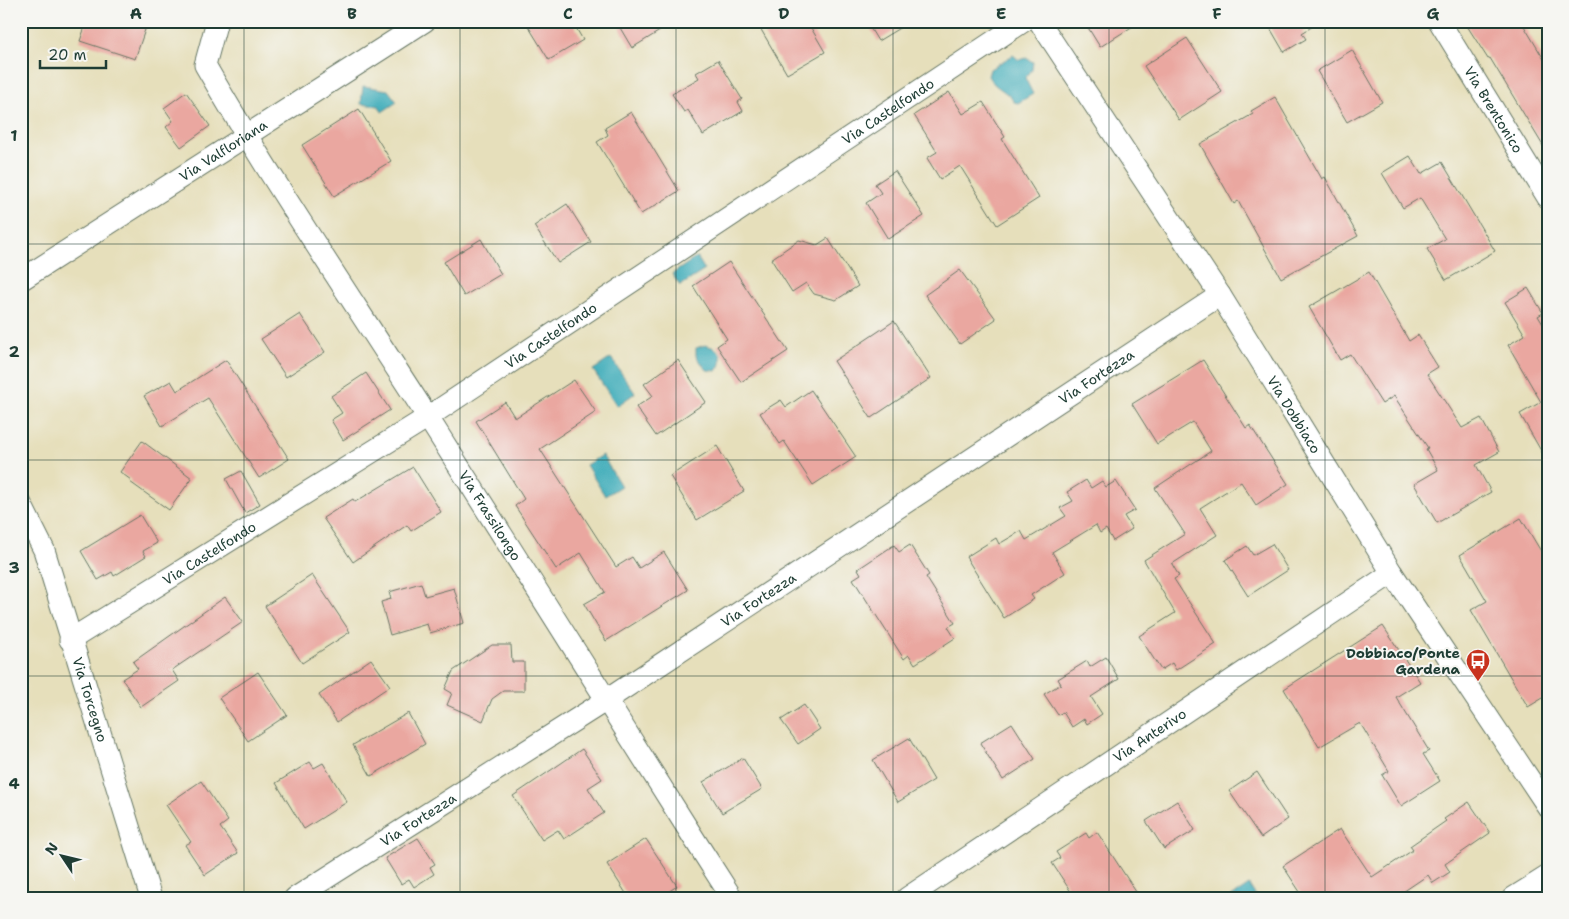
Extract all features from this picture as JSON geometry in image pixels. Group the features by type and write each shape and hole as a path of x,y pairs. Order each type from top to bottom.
{"street":[{"name":"Via Frassilongo","path":"217,21 205,64 246,136 428,417 605,701 732,898"},
{"name":"Via Valfloriana","path":"21,280 425,21"},
{"name":"Via Castelfondo","path":"70,640 428,417 1024,21"},
{"name":"Via Dobbiaco","path":"1039,21 1220,295 1392,572 1548,807"},
{"name":"Via Brentonico","path":"1439,21 1548,198"},
{"name":"Via Fortezza","path":"295,898 605,701 1220,295"},
{"name":"Via Torcegno","path":"21,504 44,550 70,640 151,898"},
{"name":"Via Anterivo","path":"907,898 1392,572"},
{"path":"1513,898 1548,876"}],"water":[{"path":"1013,55 1019,60 1026,58 1033,62 1032,70 1025,78 1033,94 1018,103 1014,102 994,84 988,76 990,69"},
{"path":"363,86 388,90 397,102 382,112 379,106 361,104"},
{"path":"697,257 705,270 680,286 672,274"},
{"path":"705,345 712,347 721,354 721,364 716,371 707,370 696,356 696,348"},
{"path":"611,358 635,393 617,406 593,370"},
{"path":"602,455 621,486 605,496 586,465"},
{"path":"1249,885 1257,898 1230,898"}],"building":[{"path":"87,21 148,21 135,59 80,41"},
{"path":"525,21 572,21 583,40 549,60"},
{"path":"616,21 676,21 632,48"},
{"path":"756,21 807,21 825,52 787,74"},
{"path":"866,21 911,21 878,41"},
{"path":"1084,21 1141,21 1100,47"},
{"path":"1266,21 1321,21 1302,33 1306,39 1284,52"},
{"path":"1464,21 1521,21 1548,66 1548,154 1490,58 1488,59"},
{"path":"1187,38 1222,92 1179,120 1144,66"},
{"path":"1352,50 1382,102 1347,122 1317,71"},
{"path":"718,60 742,99 738,102 743,111 703,135 688,110 684,112 672,94 699,78 696,73"},
{"path":"186,92 210,126 181,147 166,127 173,121 164,108"},
{"path":"949,92 963,114 983,102 1005,137 1002,139 1039,198 997,225 960,166 940,179 927,158 937,152 914,115"},
{"path":"1275,97 1322,179 1325,177 1358,236 1281,278 1238,201 1234,204 1200,144 1253,114 1251,111"},
{"path":"359,109 391,161 334,196 302,145"},
{"path":"631,112 679,191 641,214 597,142 608,135 605,128"},
{"path":"1410,156 1421,174 1442,162 1495,251 1446,280 1427,249 1445,239 1420,198 1403,208 1382,173"},
{"path":"895,171 924,216 888,239 866,203 881,193 875,184"},
{"path":"567,204 591,242 558,263 534,226"},
{"path":"828,238 858,286 836,300 814,294 806,283 792,292 771,259 799,240 817,245"},
{"path":"481,239 501,274 464,296 444,262"},
{"path":"729,262 788,351 741,382 717,346 727,339 693,286"},
{"path":"960,270 996,319 960,344 925,295"},
{"path":"1369,272 1409,341 1418,335 1438,367 1427,374 1462,428 1481,418 1499,452 1476,465 1491,492 1437,523 1414,484 1438,470 1426,449 1428,448 1394,396 1382,404 1350,354 1340,360 1309,307"},
{"path":"1528,288 1543,313 1538,316 1548,332 1548,463 1520,414 1541,402 1508,345 1525,335 1505,302"},
{"path":"300,314 325,352 286,377 261,339"},
{"path":"894,321 931,378 871,418 834,361"},
{"path":"226,360 289,459 259,478 208,398 162,426 144,396 171,381 177,391"},
{"path":"678,360 706,402 656,436 636,407 653,396 644,384"},
{"path":"1203,360 1246,428 1250,425 1288,484 1256,505 1241,482 1200,508 1217,535 1172,564 1179,576 1174,579 1216,644 1176,670 1172,663 1161,670 1139,636 1175,613 1144,560 1185,534 1155,488 1211,451 1193,422 1157,444 1132,404"},
{"path":"366,373 390,410 343,440 331,420 342,413 331,396"},
{"path":"574,380 596,412 540,449 616,567 632,557 639,568 664,552 688,590 606,641 584,604 605,592 581,553 556,569 515,506 524,499 476,421 505,402 515,418"},
{"path":"811,390 856,457 813,485 784,441 780,444 760,413 781,400 786,407"},
{"path":"142,441 192,478 169,510 130,482 131,480 120,472"},
{"path":"717,446 744,491 697,520 670,476"},
{"path":"413,467 441,512 411,531 407,525 353,562 323,518 353,499 355,502"},
{"path":"241,471 260,504 245,513 226,479"},
{"path":"1086,480 1091,488 1102,481 1106,487 1116,481 1135,510 1124,516 1132,529 1113,541 1106,529 1100,533 1096,525 1052,552 1065,573 1031,595 1034,599 1004,618 966,557 996,538 999,544 1021,531 1026,540 1066,516 1060,508 1073,501 1067,492"},
{"path":"140,515 157,543 143,551 146,556 114,576 112,572 98,580 81,551"},
{"path":"1521,518 1548,563 1548,695 1528,707 1471,610 1487,601 1460,555"},
{"path":"1272,544 1288,570 1248,596 1225,560 1247,546 1253,555"},
{"path":"894,545 899,552 910,545 929,575 926,577 955,623 948,627 955,638 915,664 909,655 904,659 853,579 861,574 858,569"},
{"path":"312,575 350,632 302,663 265,606"},
{"path":"421,583 425,596 454,588 464,623 430,633 427,624 390,635 381,602 391,599 389,592"},
{"path":"225,597 243,622 172,670 179,681 141,707 122,679 138,669 133,662"},
{"path":"1383,626 1420,682 1396,697 1429,751 1423,754 1440,781 1401,806 1382,775 1389,771 1360,723 1319,747 1284,689"},
{"path":"492,645 511,645 512,662 524,662 524,691 503,691 492,699 483,721 447,705 452,693 445,689 453,671"},
{"path":"1106,657 1119,679 1091,697 1102,714 1087,724 1084,719 1072,727 1063,712 1058,715 1044,694 1061,684 1058,679 1087,661 1090,667"},
{"path":"371,659 390,686 337,722 319,695"},
{"path":"258,672 287,715 248,741 219,698"},
{"path":"804,705 820,729 798,744 781,720"},
{"path":"408,713 425,744 371,776 353,745"},
{"path":"1012,723 1035,759 1003,780 980,743"},
{"path":"909,738 934,780 898,802 873,760"},
{"path":"582,749 602,779 588,788 604,813 564,839 558,830 542,840 513,796"},
{"path":"743,758 762,789 722,813 703,782"},
{"path":"310,762 314,768 323,763 347,802 304,829 276,783"},
{"path":"1257,772 1288,819 1261,838 1229,791"},
{"path":"201,781 228,821 220,827 238,853 205,875 185,845 191,842 166,805"},
{"path":"1177,801 1195,830 1164,849 1146,821"},
{"path":"1469,802 1490,833 1445,864 1450,872 1433,883 1428,875 1394,898 1304,898 1283,866 1340,829 1372,877 1413,850 1410,846"},
{"path":"1097,832 1140,898 1075,898 1052,863 1060,858 1056,852 1086,833 1089,838"},
{"path":"418,838 435,864 430,867 434,874 414,887 409,879 401,884 385,858"},
{"path":"646,839 677,886 659,898 629,898 607,864"}],"place":[{"name":"Dobbiaco/Ponte Gardena","path":"1478,682"}]}
